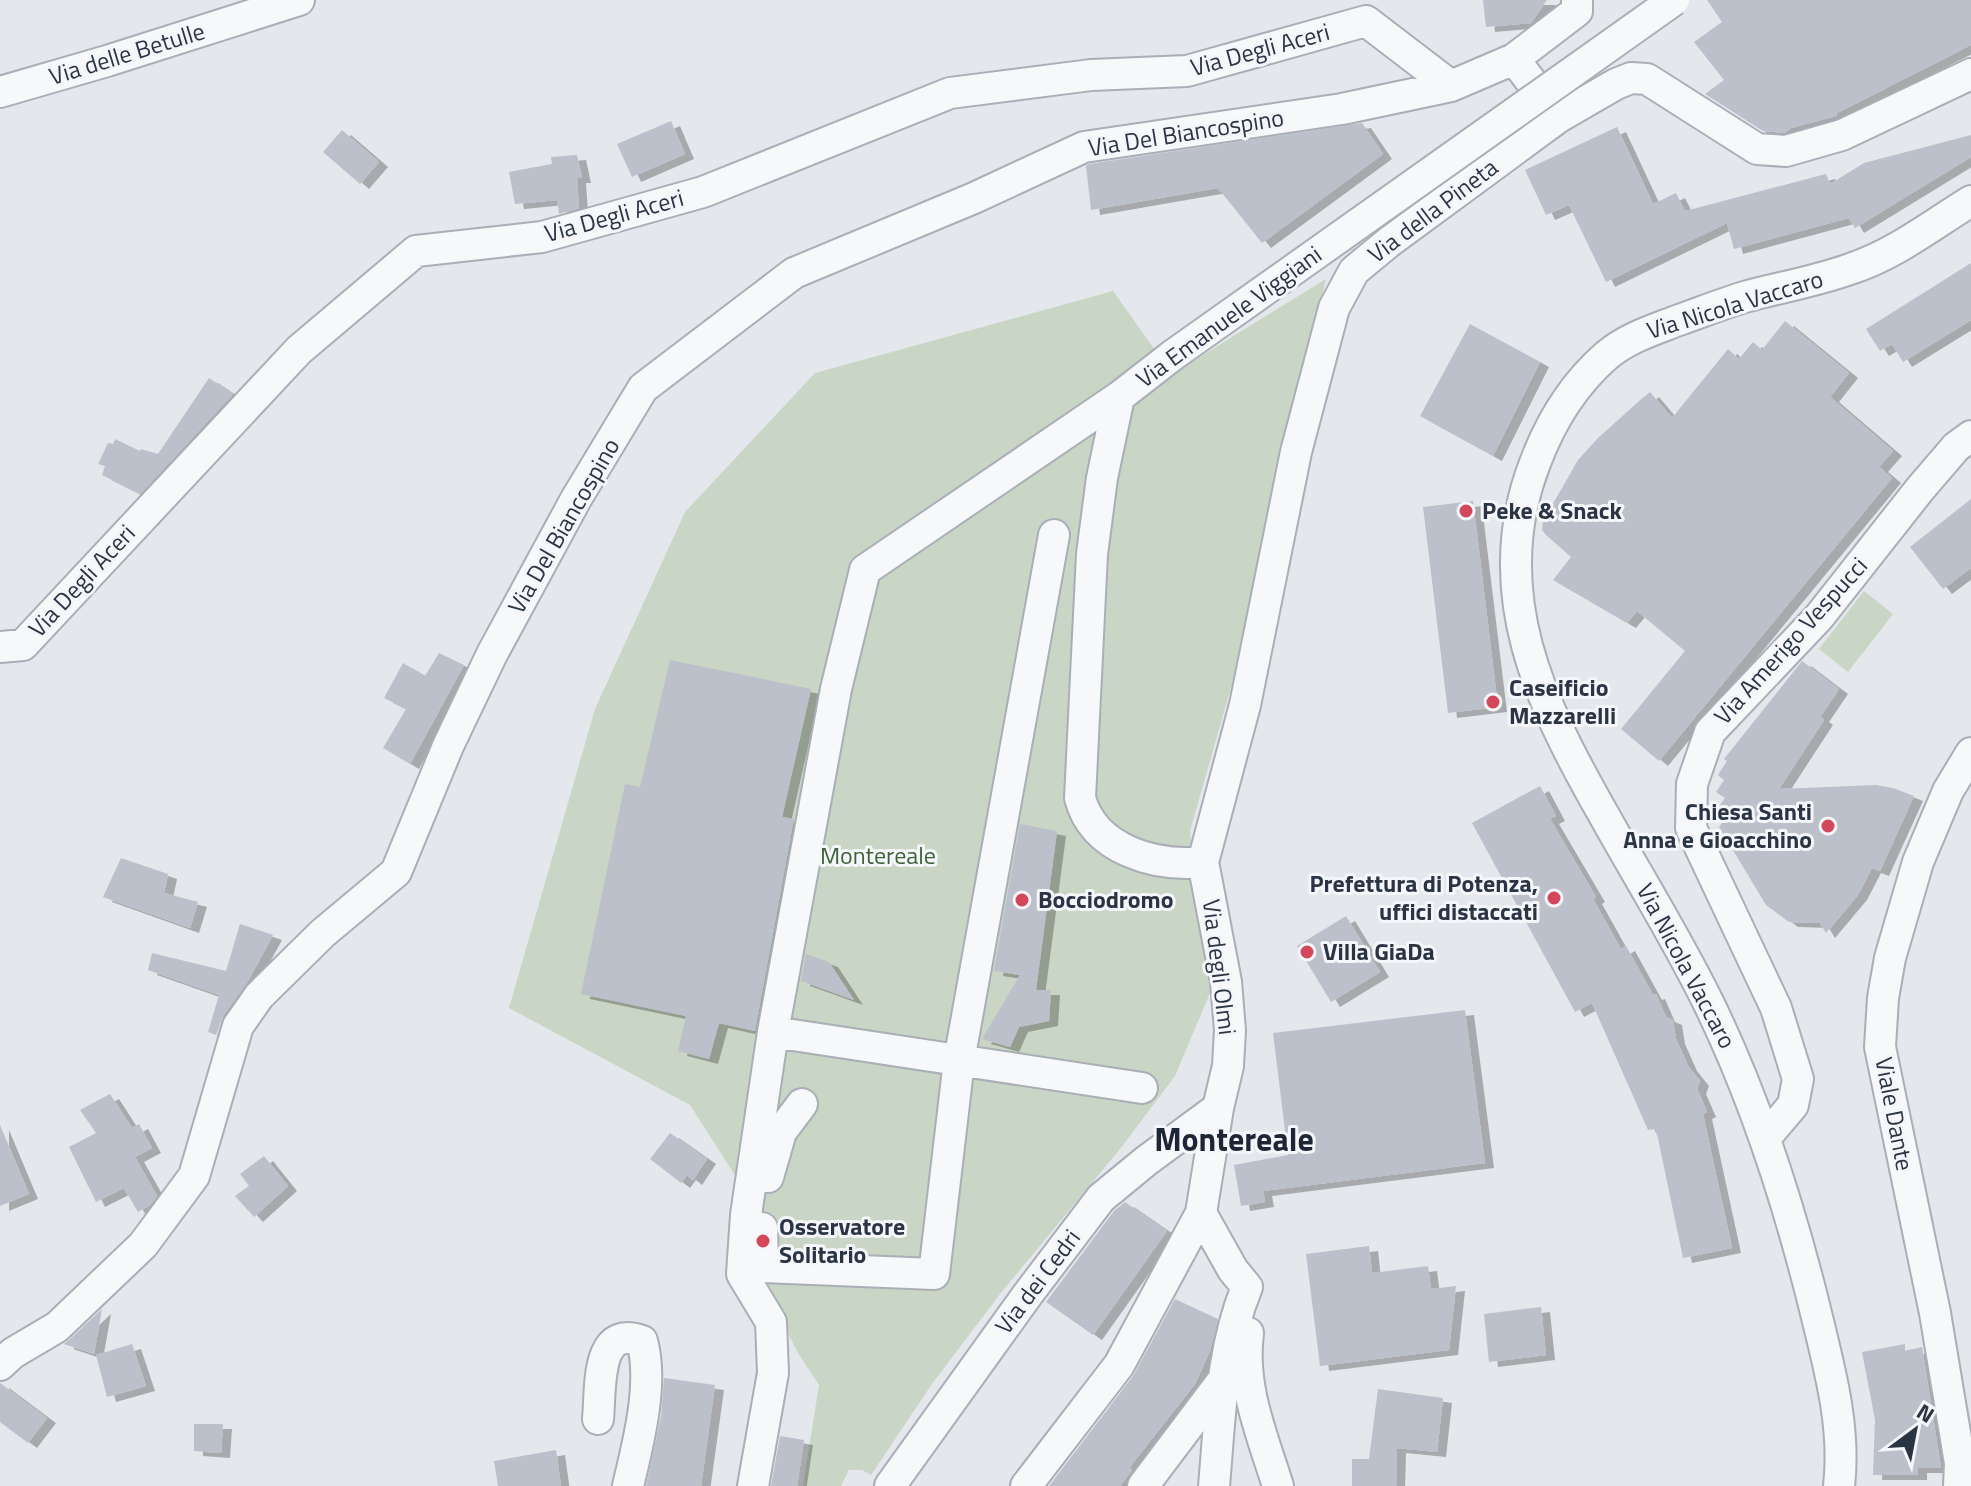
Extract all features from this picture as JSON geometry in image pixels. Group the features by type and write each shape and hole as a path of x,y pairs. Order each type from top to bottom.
{"street":[{"name":"Via delle Betulle","path":"0,92 299,0"},
{"name":"Via Del Biancospino","path":"0,1365 13,1353 57,1327 143,1245 194,1176 238,1026 259,996 323,933 396,872 448,746 492,654 576,499 643,388 794,273 974,198 1084,147 1342,109 1451,86 1514,59 1577,11 1577,0"},
{"name":"Via Emanuele Viggiani","path":"1203,862 1159,862 1134,854 1093,827 1084,815 1080,798 1092,554 1102,478 1119,397 1173,355 1674,0"},
{"path":"1372,10 1451,86"},
{"name":"Via Degli Aceri","path":"0,647 23,645 299,350 416,251 542,237 703,192 950,93 1091,75 1187,71 1372,10"},
{"path":"1514,59 1559,117"},
{"name":"Via della Pineta","path":"1203,862 1245,705 1296,452 1334,308 1354,271 1559,117 1631,78 1647,79 1757,149 1786,151 1842,135 1971,74"},
{"name":"Via Nicola Vaccaro","path":"1839,1486 1841,1442 1829,1364 1766,1137 1735,1059 1706,998 1576,767 1546,705 1532,670 1519,615 1514,577 1515,534 1528,481 1545,436 1570,395 1589,371 1610,352 1638,335 1743,298 1850,270 1879,258 1971,201"},
{"path":"753,1486 773,1373 771,1322 742,1274 746,1215 773,1032 836,689 865,570 1119,397"},
{"name":"Via Amerigo Vespucci","path":"1766,1137 1793,1105 1798,1079 1776,1008 1691,828 1692,784 1710,732 1819,617 1920,489 1956,447 1971,436"},
{"path":"802,1104 781,1132 769,1171 761,1211 763,1267 934,1274 959,1061 1054,535"},
{"name":"Viale Dante","path":"1959,1486 1960,1463 1935,1313 1880,1047 1883,998 1890,958 1918,862 1948,791 1971,753"},
{"name":"Via degli Olmi","path":"1026,1486 1119,1365 1201,1213 1228,1066 1230,1030 1226,982 1203,862"},
{"path":"773,1032 1142,1088"},
{"name":"Via dei Cedri","path":"890,1486 1101,1198 1218,1108"},
{"path":"1201,1213 1233,1270 1247,1287 1251,1309 1244,1359 1247,1387 1278,1486"},
{"path":"1218,1477 1223,1380 1230,1340 1247,1287"},
{"path":"598,1419 605,1352 612,1343 622,1338 642,1341 648,1360 639,1443 628,1486"},
{"path":"1143,1486 1223,1380"}],"green space":[{"name":"Montereale","path":"1326,279 1232,684 1190,831 1196,902 1205,941 1210,993 1175,1076 1120,1149 1000,1294 932,1384 871,1475 862,1470 849,1470 841,1486 803,1486 819,1385 798,1353 756,1270 738,1180 690,1105 509,1008 595,709 685,512 815,373 1113,291 1172,374"},
{"path":"1864,591 1893,614 1848,672 1819,649"}],"building":[{"path":"1483,0 1547,0 1531,23 1486,27"},
{"path":"1707,0 1971,0 1971,45 1836,116 1791,128 1784,133 1763,131 1705,94 1724,80 1694,42 1722,22"},
{"path":"671,121 685,154 632,177 617,144"},
{"path":"1362,123 1383,154 1262,243 1218,188 1091,210 1086,166 1089,164"},
{"path":"1617,127 1653,204 1676,193 1685,211 1826,174 1830,184 1864,163 1971,135 1971,157 1855,228 1849,218 1734,249 1727,223 1606,282 1569,205 1546,215 1525,170"},
{"path":"342,130 379,162 360,184 323,152"},
{"path":"577,155 582,178 577,178 579,208 559,214 557,200 515,204 509,172 552,164 551,157"},
{"path":"1971,263 1971,320 1903,362 1892,344 1880,351 1866,329"},
{"path":"1785,321 1849,373 1830,397 1893,451 1879,467 1892,478 1659,761 1621,729 1685,651 1637,611 1627,623 1553,580 1571,557 1542,530 1543,521 1578,460 1650,392 1672,418 1728,349 1739,359 1753,342 1762,350"},
{"path":"1470,324 1540,362 1493,456 1420,416"},
{"path":"209,378 233,394 140,494 102,475 105,466 98,464 108,443 113,444 115,439 140,451 158,454"},
{"path":"1971,499 1971,568 1943,589 1910,547"},
{"path":"1473,501 1498,707 1448,713 1423,507"},
{"path":"439,653 464,665 410,764 383,748 406,709 384,698 403,663 425,676"},
{"path":"670,660 811,689 782,817 794,819 755,1031 719,1023 709,1059 678,1051 686,1016 581,994 625,784 640,787"},
{"name":"Chiesa Santi Anna e Gioacchino","path":"1802,661 1839,689 1820,717 1824,720 1779,789 1876,785 1914,796 1880,871 1872,868 1858,895 1826,933 1820,923 1789,922 1766,905 1719,827 1724,820 1714,813 1725,798 1716,792 1724,780 1718,775 1727,761 1724,759"},
{"path":"1540,786 1556,816 1550,819 1596,897 1593,899 1621,949 1626,946 1653,995 1656,994 1666,1017 1673,1020 1676,1039 1688,1066 1700,1081 1697,1089 1707,1112 1703,1114 1732,1248 1683,1258 1656,1129 1648,1130 1592,1003 1575,1012 1472,823"},
{"name":"Bocciodromo","path":"1020,824 1057,831 1036,990 1051,990 1049,1021 1019,1027 1010,1047 982,1039 1020,975 994,971"},
{"path":"121,858 168,874 164,893 198,902 190,928 103,897"},
{"path":"1346,916 1380,972 1331,1002 1297,946"},
{"path":"240,924 273,935 248,981 223,1016 216,1035 208,1032 219,995 148,970 152,953 226,971"},
{"path":"806,954 829,962 854,1000 801,981"},
{"path":"1465,1010 1485,1163 1263,1191 1265,1202 1241,1206 1234,1165 1288,1155 1273,1033"},
{"path":"110,1094 132,1128 139,1124 152,1148 135,1157 157,1196 138,1212 124,1188 96,1202 69,1147 96,1133 80,1110"},
{"path":"0,1125 29,1194 0,1206"},
{"path":"670,1133 707,1159 693,1180 687,1175 681,1183 650,1159"},
{"path":"264,1156 288,1186 254,1217 235,1196 249,1186 240,1174"},
{"path":"1125,1202 1167,1231 1093,1335 1046,1302 1114,1211"},
{"path":"1369,1246 1372,1273 1428,1266 1431,1289 1456,1286 1449,1350 1320,1366 1306,1254"},
{"path":"1175,1299 1218,1319 1210,1351 1195,1384 1129,1468 1132,1470 1120,1486 1049,1486 1133,1376"},
{"path":"1541,1307 1546,1355 1489,1362 1484,1314"},
{"path":"102,1309 94,1354 64,1344 69,1340"},
{"path":"132,1344 146,1386 107,1397 96,1355"},
{"path":"1905,1344 1905,1351 1922,1347 1941,1468 1918,1468 1918,1475 1873,1475 1875,1420 1862,1352"},
{"path":"664,1378 715,1385 701,1486 646,1486 661,1416"},
{"path":"0,1383 47,1418 28,1443 0,1422"},
{"path":"1378,1389 1443,1398 1437,1452 1397,1448 1396,1486 1352,1486 1352,1459 1369,1459"},
{"path":"194,1424 223,1424 221,1453 194,1451"},
{"path":"780,1436 804,1440 797,1486 771,1486"},
{"path":"556,1450 561,1486 498,1486 494,1461"}],"place":[{"name":"Peke & Snack","path":"1466,511"},
{"name":"Caseificio Mazzarelli","path":"1493,702"},
{"name":"Chiesa Santi Anna e Gioacchino","path":"1828,826"},
{"name":"Prefettura di Potenza, uffici distaccati","path":"1554,898"},
{"name":"Bocciodromo","path":"1022,900"},
{"name":"Villa GiaDa","path":"1307,952"},
{"name":"Osservatore Solitario","path":"763,1241"}],"district":[{"name":"Montereale","path":"1234,1140"}]}
